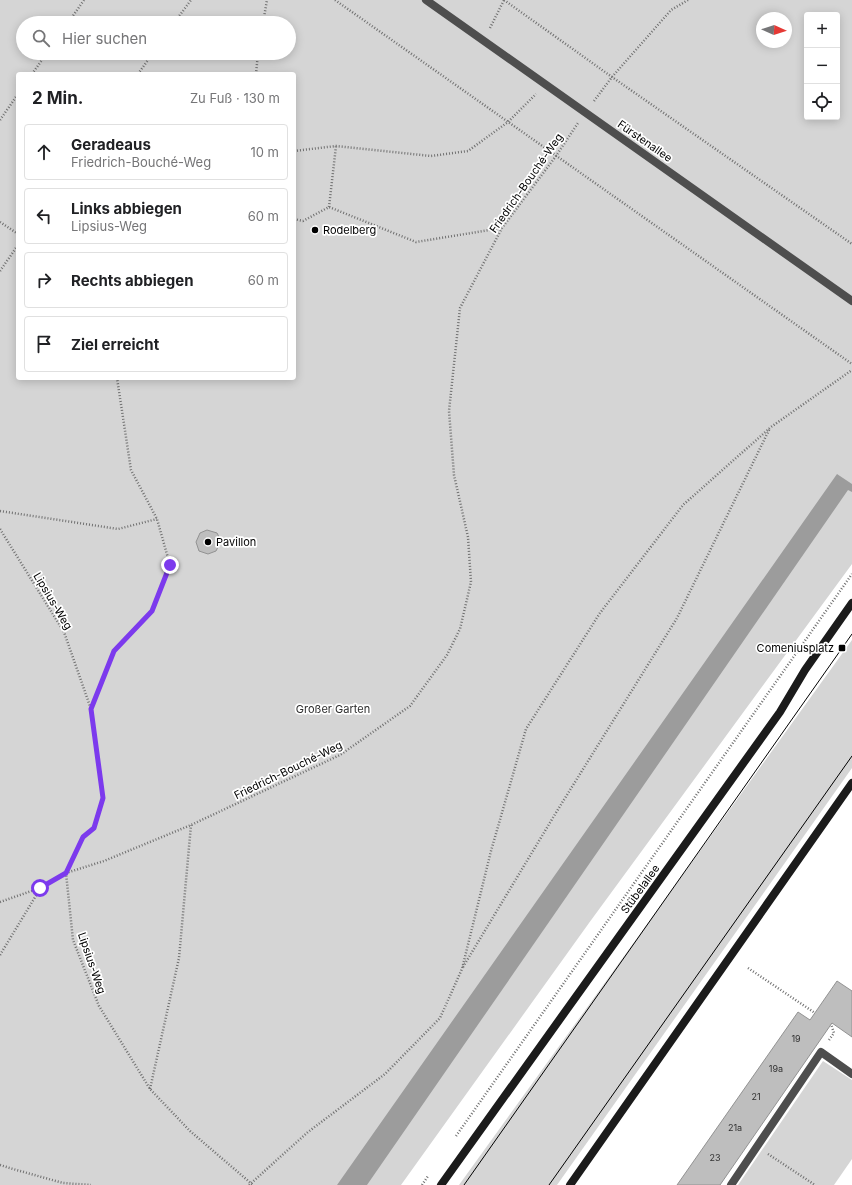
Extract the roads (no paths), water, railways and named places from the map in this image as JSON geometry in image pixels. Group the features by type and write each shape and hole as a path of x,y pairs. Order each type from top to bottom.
{"main road":[{"name":"Stübelallee","path":"441,1185 780,712 805,670 852,603"},
{"path":"570,1185 852,783"}],"street":[{"name":"Fürstenallee","path":"426,0 852,301"},
{"path":"731,1185 821,1052 852,1074"}],"tram line":[{"path":"464,1185 852,634"},
{"path":"549,1185 852,756"}],"place":[{"name":"Rodelberg","path":"315,230"},
{"name":"Pavillon","path":"208,542"},
{"name":"Comeniusplatz","path":"842,648"}],"park label":[{"name":"Großer Garten","path":"333,709"}]}
